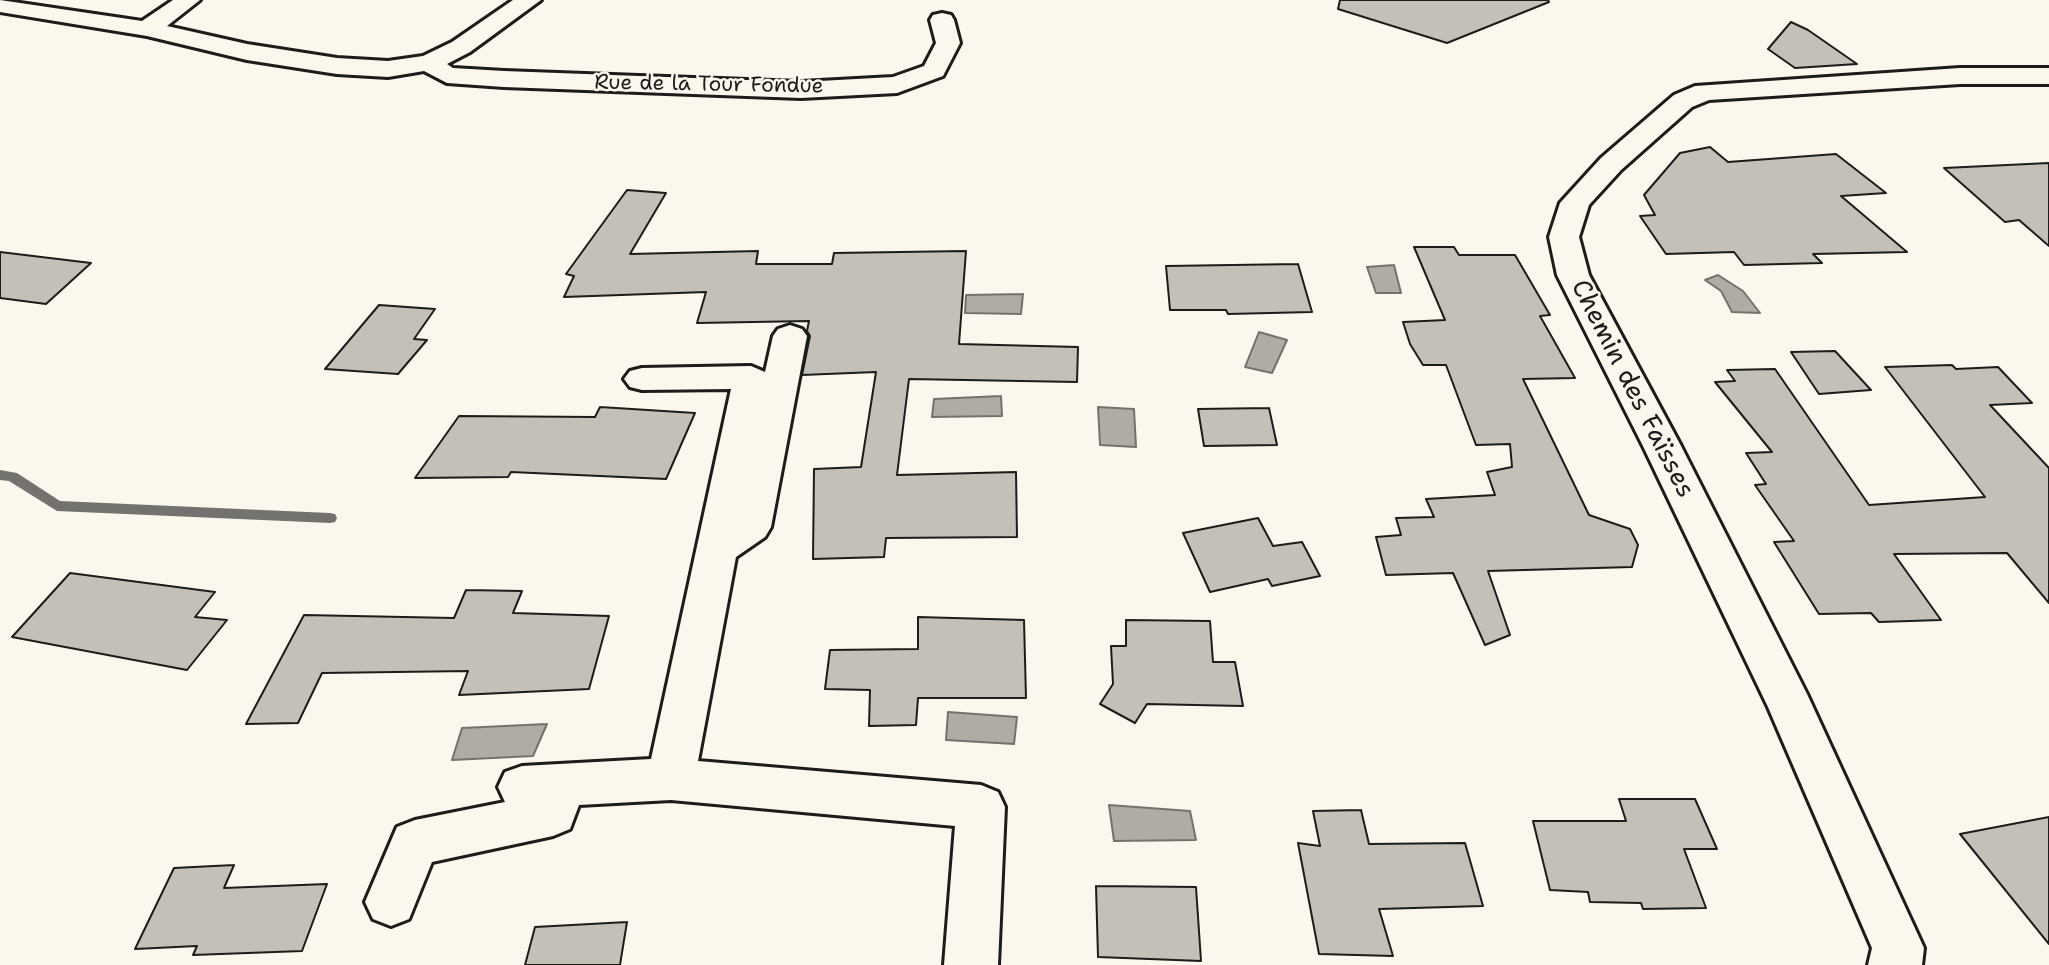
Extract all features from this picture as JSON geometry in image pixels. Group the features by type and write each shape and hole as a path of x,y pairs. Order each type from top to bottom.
{"street":[{"path":"0,4 5,0"},
{"path":"147,29 188,0"},
{"path":"0,4 147,29 247,52 337,66 387,69 429,63 461,47 528,0"},
{"name":"Rue de la Tour Fondue","path":"429,63 447,75 504,79 801,90 897,85 934,71 948,43 943,20"},
{"name":"Chemin des Faïsses","path":"1895,965 1898,947 1791,707 1662,446 1573,275 1564,237 1575,203 1611,164 1683,101 1704,92 1960,76 2049,76"},
{"path":"717,549 751,527 790,337"},
{"path":"642,379 751,377 671,779"},
{"path":"391,902 415,843 553,814 541,786 671,779 981,807 971,965"}],"shaded area":[{"path":"1394,265 1401,293 1376,293 1367,267"},
{"path":"1718,275 1743,291 1760,313 1732,312 1721,291 1705,280"},
{"path":"1023,294 1021,314 965,313 966,295"},
{"path":"1259,332 1287,340 1272,373 1245,367"},
{"path":"1001,396 1002,416 932,417 934,399"},
{"path":"1098,407 1134,409 1136,447 1100,445"},
{"path":"948,712 1017,717 1014,744 946,740"},
{"path":"547,724 533,756 452,760 462,728"},
{"path":"1109,805 1190,811 1196,840 1114,841"}],"building":[{"path":"1340,0 1549,2 1447,43 1338,9"},
{"path":"1791,22 1808,30 1857,64 1795,68 1768,49"},
{"path":"1710,147 1728,162 1836,154 1886,193 1841,196 1907,252 1813,254 1822,263 1744,265 1734,252 1666,254 1640,216 1655,215 1644,195 1680,153"},
{"path":"2049,163 2049,246 2019,220 2005,222 1944,168"},
{"path":"627,190 666,193 630,254 758,251 756,264 832,264 834,253 966,251 959,344 1078,347 1077,382 909,379 897,475 1016,472 1017,537 886,538 884,557 813,559 814,469 861,467 876,372 802,375 810,336 807,331 809,321 697,323 706,292 564,297 574,276 566,274"},
{"path":"1414,247 1454,247 1459,255 1515,255 1550,315 1540,316 1575,378 1523,379 1589,515 1630,529 1638,545 1632,567 1488,571 1510,635 1485,645 1453,573 1386,575 1376,537 1401,535 1396,518 1434,517 1426,499 1495,495 1487,472 1512,467 1510,444 1476,445 1446,365 1423,365 1410,344 1403,322 1445,320"},
{"path":"0,252 91,263 46,304 0,298"},
{"path":"1298,264 1312,312 1228,314 1226,310 1170,310 1166,266"},
{"path":"379,305 435,309 414,339 427,340 398,374 325,369"},
{"path":"1835,351 1871,390 1819,394 1791,352"},
{"path":"1952,365 1956,369 1998,367 2032,403 1990,405 2049,468 2049,603 2007,553 1894,554 1941,620 1879,622 1871,613 1819,614 1774,542 1794,541 1755,485 1766,484 1746,453 1772,452 1715,382 1735,381 1727,370 1775,369 1869,505 1985,497 1885,367"},
{"path":"600,407 695,413 666,479 511,472 508,477 415,478 459,416 595,417"},
{"path":"1269,408 1277,445 1204,446 1198,409"},
{"path":"1258,518 1273,546 1302,542 1320,576 1272,586 1268,579 1210,592 1183,533"},
{"path":"70,573 215,592 195,617 227,620 187,670 12,637"},
{"path":"466,590 522,591 513,613 609,616 589,689 459,695 468,671 322,673 298,723 246,724 304,615 454,618"},
{"path":"918,617 1024,620 1026,698 918,698 916,725 869,726 870,690 825,689 830,650 918,649"},
{"path":"1126,620 1210,621 1213,662 1235,662 1243,706 1147,704 1135,723 1100,704 1113,684 1111,646 1126,646"},
{"path":"1619,799 1695,799 1717,849 1684,849 1706,908 1643,909 1641,903 1590,902 1588,892 1550,890 1533,821 1626,821"},
{"path":"1361,810 1369,844 1465,843 1483,906 1379,909 1393,956 1319,954 1298,843 1320,846 1313,811"},
{"path":"2049,817 2049,944 1960,834"},
{"path":"234,865 224,888 327,884 302,951 193,955 197,946 135,949 174,868"},
{"path":"1096,886 1196,887 1201,961 1098,957"},
{"path":"627,922 620,965 525,965 535,927"}],"waterway":[{"path":"0,475 12,476 57,506 330,518"}]}
